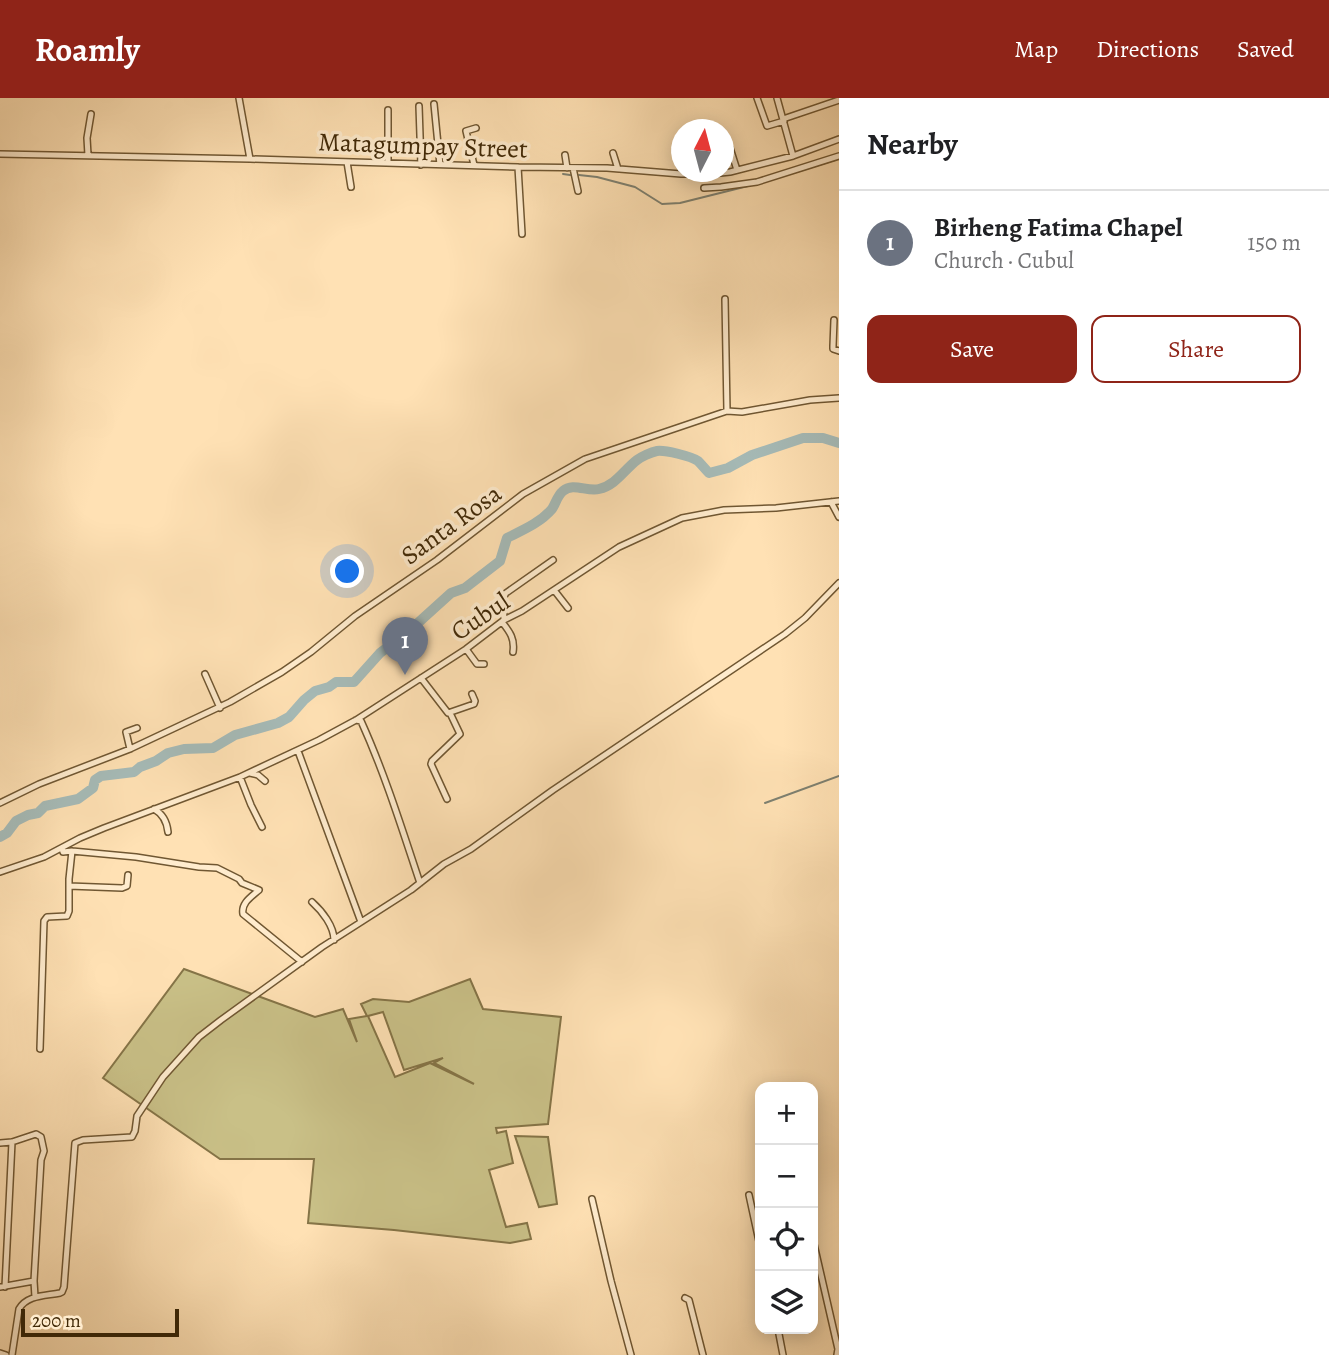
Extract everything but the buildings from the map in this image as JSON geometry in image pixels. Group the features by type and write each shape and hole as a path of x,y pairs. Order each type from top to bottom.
{"street":[{"path":"239,98 250,159"},
{"path":"757,98 767,126 839,100"},
{"path":"778,98 793,156"},
{"path":"434,104 440,165"},
{"path":"419,107 421,164"},
{"path":"388,110 388,163"},
{"path":"88,155 87,138 91,114"},
{"path":"474,165 466,131 475,128"},
{"name":"Matagumpay Street","path":"0,154 618,169 711,174 793,156 839,139"},
{"path":"612,153 618,169"},
{"path":"565,155 578,191"},
{"path":"704,188 757,182 839,156"},
{"path":"734,161 737,170"},
{"path":"347,162 351,187"},
{"path":"518,167 522,234"},
{"path":"725,299 727,411"},
{"path":"834,320 833,349 839,351"},
{"name":"Santa Rosa","path":"0,803 38,784 130,749 220,708 282,672 523,494 585,460 727,411 742,412 810,400 839,398"},
{"path":"831,502 839,517"},
{"name":"Cubul","path":"0,872 44,857 104,828 240,777 298,751 356,720 619,547 682,518 724,510 839,502"},
{"path":"513,652 512,634 503,621 503,598 506,593 553,560"},
{"path":"0,1353 9,1355 19,1309 26,1300 60,1293 64,1287 75,1143 83,1140 132,1137 137,1116 149,1097 200,1037 302,962 785,634 815,609 839,583"},
{"path":"554,590 568,608"},
{"path":"466,649 477,664 484,664"},
{"path":"205,674 220,708"},
{"path":"421,678 447,713 450,713 460,734 431,764 447,799"},
{"path":"450,713 474,704 472,694"},
{"path":"356,720 361,722 378,760 420,883"},
{"path":"130,749 126,732 137,729"},
{"path":"298,751 361,922"},
{"path":"250,773 265,781"},
{"path":"240,777 262,827"},
{"path":"154,809 160,812 168,832"},
{"path":"62,848 63,852 136,857 217,868 259,890 244,904 243,914 302,962"},
{"path":"40,1049 44,921 47,917 67,916 69,911 72,851"},
{"path":"69,886 122,888 127,886 128,875"},
{"path":"312,902 329,922 335,935 334,940"},
{"path":"0,1143 36,1134 41,1137 44,1151 41,1160 35,1297"},
{"path":"12,1142 2,1287 34,1281"},
{"path":"749,1195 755,1222"},
{"path":"592,1199 631,1355"},
{"path":"818,1262 838,1349 837,1355"},
{"path":"685,1298 689,1300 702,1355"},
{"path":"779,1334 783,1355"}],"shaded area":[{"path":"184,969 315,1017 343,1009 357,1042 349,1019 367,1016 361,1004 373,999 409,1002 470,979 483,1009 561,1017 548,1124 496,1128 497,1133 506,1131 513,1163 489,1170 506,1227 527,1223 531,1239 510,1243 308,1223 314,1159 220,1159 103,1078","holes":["383,1012 404,1070 443,1058 434,1063 474,1084 430,1063 395,1077 368,1016"]},
{"path":"515,1136 548,1137 557,1204 539,1207"}],"waterway":[{"path":"793,173 835,160"},
{"path":"563,174 570,175"},
{"path":"579,175 635,187 662,204 680,203 748,186"},
{"path":"0,837 7,833 16,821 38,813 45,806 78,799 93,788 95,780 101,776 134,772 168,753 184,749 213,748 235,735 278,723 289,717 315,691 336,682 354,682 380,653 451,593 465,588 500,561 507,538 542,518 567,488 594,490 605,487 637,460 657,451 672,452 695,459 709,473 803,438 823,438 839,443"},
{"path":"765,803 839,776"}],"place":[{"name":"Birheng Fatima Chapel","path":"405,675"}]}
